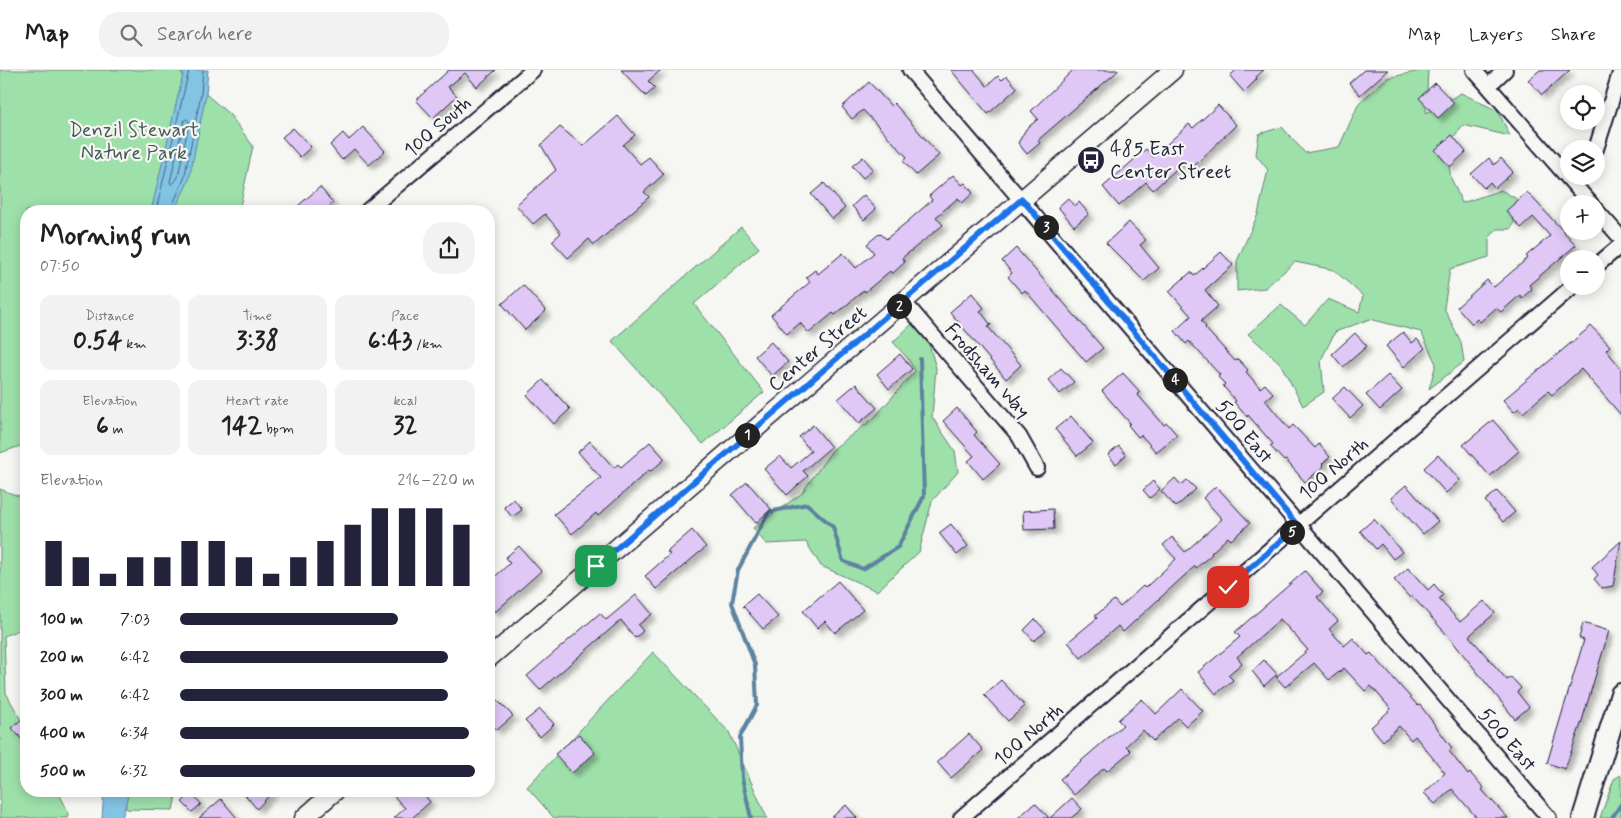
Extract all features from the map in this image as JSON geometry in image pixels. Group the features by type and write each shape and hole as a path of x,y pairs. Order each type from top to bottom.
{"main road":[{"path":"1583,818 1621,694"}],"street":[{"name":"500 East","path":"910,70 1549,818"},
{"name":"Center Street","path":"495,653 1172,70"},
{"path":"1474,70 1560,167"},
{"path":"1488,86 1505,70"},
{"path":"1599,140 1621,70"},
{"name":"100 South","path":"374,205 530,71"},
{"path":"1576,185 1584,195"},
{"path":"1605,220 1621,238"},
{"path":"1605,258 1621,245"},
{"name":"100 North","path":"961,818 1563,295"},
{"name":"Frodsham Way","path":"904,302 1019,436 1037,468"},
{"path":"304,818 328,797"}],"green space":[{"name":"Denzil Stewart Nature Park","path":"0,70 178,70 230,115 253,146 240,205 20,205 20,446 0,453"},
{"path":"1428,70 1426,113 1461,93 1498,111 1510,136 1463,125 1446,147 1451,178 1462,203 1501,190 1524,203 1511,229 1497,229 1489,238 1489,257 1450,269 1444,308 1461,342 1464,362 1429,389 1436,364 1421,332 1370,319 1335,332 1321,360 1324,392 1303,406 1280,363 1248,334 1281,305 1305,325 1328,299 1359,312 1363,296 1334,270 1295,262 1265,288 1237,291 1237,261 1258,214 1268,170 1256,155 1259,134 1282,127 1305,153 1339,147 1359,103 1387,78"},
{"path":"741,227 759,248 694,304 764,392 703,444 612,341"},
{"path":"913,323 928,341 936,368 932,417 955,451 958,472 932,501 919,552 877,591 821,566 806,542 766,544 753,528 801,494 833,449 874,418 915,371 908,359 893,342"},
{"path":"0,489 18,496 20,495 20,629 4,636 6,693 20,718 20,797 61,797 69,814 68,818 0,818"},
{"path":"653,652 729,732 767,818 554,818 527,787"},
{"path":"1621,775 1621,818 1600,818 1614,779"},
{"path":"125,797 176,797 173,810 126,809"}],"water":[{"path":"184,70 208,70 206,94 189,180 177,205 152,205"},
{"path":"104,797 127,797 122,818 102,818"}],"building":[{"path":"449,70 496,70 477,87 465,73 448,87 457,96 433,118 416,100"},
{"path":"621,70 661,70 648,81 655,88 646,96"},
{"path":"951,70 974,70 987,86 998,76 1002,80 1007,76 1017,88 988,114"},
{"path":"1073,70 1119,70 1038,140 1040,143 1027,154 1018,143 1026,129 1038,119 1031,111"},
{"path":"1236,70 1264,70 1244,92 1230,76"},
{"path":"1364,70 1388,70 1360,95 1349,83"},
{"path":"1540,70 1570,70 1542,95 1528,80"},
{"path":"869,82 891,106 894,103 939,155 916,175 903,161 907,157 863,110 852,119 842,107"},
{"path":"1435,83 1454,103 1438,118 1419,98"},
{"path":"1218,105 1236,125 1190,170 1183,163 1153,190 1146,182 1119,206 1103,187 1146,149 1153,157 1189,124 1193,128"},
{"path":"618,116 635,135 623,145 640,164 649,157 664,174 644,192 649,197 594,245 589,239 568,258 552,241 561,233 545,214 533,224 516,205 556,170 541,145 560,127 583,146"},
{"path":"363,127 385,151 369,165 354,149 342,160 330,145 343,133 349,140"},
{"path":"293,128 311,147 300,157 282,137"},
{"path":"1452,135 1466,152 1450,167 1435,150"},
{"path":"863,157 873,169 863,178 852,166"},
{"path":"1489,158 1494,165 1501,158 1513,172 1495,188 1490,182 1484,188 1471,174"},
{"path":"953,175 962,185 965,183 973,193 962,203 958,198 936,217 943,225 902,258 905,262 892,274 890,271 835,315 833,313 809,333 800,323 787,334 771,315 810,282 806,277 815,270 818,274 843,253 856,268 874,253 867,244 880,233 886,239 932,200 929,196"},
{"path":"824,183 845,208 832,219 811,194"},
{"path":"320,187 333,203 331,205 299,205"},
{"path":"1527,192 1560,228 1560,240 1571,240 1576,245 1570,250 1560,250 1560,259 1529,285 1532,289 1522,298 1520,295 1501,312 1496,308 1480,322 1477,319 1472,324 1457,307 1487,280 1494,287 1550,236 1533,217 1521,228 1506,211"},
{"path":"864,195 876,209 864,220 852,206"},
{"path":"1068,198 1075,206 1079,202 1089,214 1074,226 1058,207"},
{"path":"1129,222 1146,240 1140,245 1159,268 1144,281 1106,243"},
{"path":"1016,248 1103,348 1086,362 1025,290 1022,293 1008,277 1012,273 1002,261"},
{"path":"1221,252 1233,265 1205,290 1218,306 1201,321 1235,361 1238,359 1248,370 1246,372 1260,388 1265,384 1273,393 1265,400 1289,429 1293,425 1315,448 1319,444 1330,457 1322,464 1324,466 1305,482 1286,460 1284,461 1270,446 1273,444 1234,402 1236,401 1218,377 1220,375 1189,341 1186,344 1175,331 1191,316 1169,291 1191,272 1194,276"},
{"path":"523,285 546,311 525,330 502,304"},
{"path":"972,293 984,308 980,311 991,325 988,327 1021,365 1006,379 950,312"},
{"path":"1591,326 1610,346 1606,350 1621,368 1621,415 1581,369 1552,395 1548,391 1523,413 1519,408 1514,412 1503,400"},
{"path":"1403,332 1412,343 1417,339 1425,348 1404,367 1386,346"},
{"path":"1355,333 1367,346 1343,367 1332,354"},
{"path":"771,342 788,362 772,376 755,356"},
{"path":"900,354 912,369 889,389 877,374"},
{"path":"1061,368 1074,382 1060,394 1048,380"},
{"path":"1123,373 1140,392 1137,394 1164,425 1167,423 1177,435 1156,452 1141,435 1138,437 1128,425 1130,423 1102,391"},
{"path":"1388,375 1402,390 1380,410 1366,395"},
{"path":"543,380 570,409 554,424 527,395"},
{"path":"856,384 877,408 859,423 838,399"},
{"path":"1345,387 1363,406 1350,418 1332,399"},
{"path":"957,408 977,432 974,435 1000,464 983,479 968,461 974,456 943,421"},
{"path":"1071,416 1093,443 1077,456 1055,429"},
{"path":"1493,420 1519,451 1490,476 1463,445"},
{"path":"813,425 831,447 803,471 808,476 787,495 764,469 780,456 791,468 811,451 799,437"},
{"path":"590,441 614,468 618,464 621,467 650,442 665,459 651,471 649,470 598,516 596,513 572,534 554,514 601,478 578,452"},
{"path":"1119,446 1126,455 1116,464 1108,455"},
{"path":"1438,455 1460,480 1446,493 1424,468"},
{"path":"1175,478 1181,485 1187,480 1196,489 1176,507 1161,491"},
{"path":"1153,481 1160,489 1150,498 1143,490"},
{"path":"747,482 771,509 756,523 732,495"},
{"path":"1406,485 1438,521 1423,534 1391,498"},
{"path":"1216,486 1250,523 1231,540 1228,537 1212,554 1196,568 1195,566 1123,632 1118,626 1081,658 1068,642 1097,618 1095,616 1114,600 1120,607 1143,586 1145,588 1176,559 1163,545 1172,537 1185,552 1222,519 1203,498"},
{"path":"1497,491 1515,512 1503,522 1485,501"},
{"path":"514,499 522,510 512,517 504,507"},
{"path":"1053,509 1054,529 1024,530 1023,511"},
{"path":"1374,519 1402,552 1393,559 1381,544 1376,549 1360,531"},
{"path":"951,524 968,546 957,555 939,533"},
{"path":"692,530 706,547 656,589 645,576 670,554 667,552"},
{"path":"1621,541 1613,586 1602,588 1594,579 1598,575 1592,567"},
{"path":"519,546 541,571 495,612 495,577 510,563 505,558"},
{"path":"1408,568 1428,590 1434,584 1443,595 1439,599 1460,622 1484,601 1495,613 1469,636 1507,680 1511,677 1521,688 1517,692 1529,707 1515,719 1449,637 1412,596 1410,598 1394,580"},
{"path":"1305,571 1323,592 1317,597 1338,621 1329,629 1344,646 1353,638 1368,655 1371,653 1418,706 1420,705 1452,748 1449,751 1468,775 1470,773 1484,788 1482,790 1508,818 1477,818 1452,789 1435,804 1424,793 1445,773 1415,736 1411,740 1399,726 1383,741 1371,727 1391,709 1371,686 1365,691 1344,668 1329,680 1314,663 1285,687 1276,677 1308,650 1280,619 1237,657 1242,663 1228,675 1233,680 1216,694 1198,672 1240,637 1235,632"},
{"path":"838,581 863,610 835,633 825,621 817,628 803,611"},
{"path":"757,594 778,617 763,629 743,606"},
{"path":"636,595 652,614 638,625 643,631 635,638 621,620 540,690 527,676 600,613 606,620"},
{"path":"1035,619 1046,631 1034,641 1024,630"},
{"path":"1583,623 1609,631 1581,724 1565,769 1547,763 1584,640 1579,638"},
{"path":"1264,660 1277,674 1264,686 1252,671"},
{"path":"1001,680 1025,706 1008,721 984,695"},
{"path":"1182,689 1203,711 1186,726 1178,718 1153,741 1143,730 1126,746 1131,751 1107,771 1104,768 1074,795 1060,779 1123,725 1118,720 1142,699 1156,714"},
{"path":"495,700 513,716 497,730 495,728"},
{"path":"540,709 554,724 540,737 525,721"},
{"path":"20,721 20,737 12,728"},
{"path":"579,734 595,753 572,773 555,754"},
{"path":"969,734 983,750 951,778 937,762"},
{"path":"188,797 195,797 201,804 192,812 182,802"},
{"path":"247,797 268,797 257,809"},
{"path":"395,797 426,797 430,802 412,818 394,818 405,808"},
{"path":"1072,798 1082,809 1071,818 1050,818"},
{"path":"221,799 237,818 199,818"},
{"path":"1035,803 1049,818 1018,818"},
{"path":"846,805 857,818 831,818"}],"waterway":[{"path":"751,818 742,778 740,737 757,705 755,665 732,603 738,570 769,512 807,504 833,527 843,561 863,569 898,547 924,496 920,359"},
{"path":"1612,818 1621,804"}],"place":[{"name":"485 East Center Street","path":"1091,160"}],"route":[{"path":"596,566 1022,199 1298,526 1228,587"}]}
